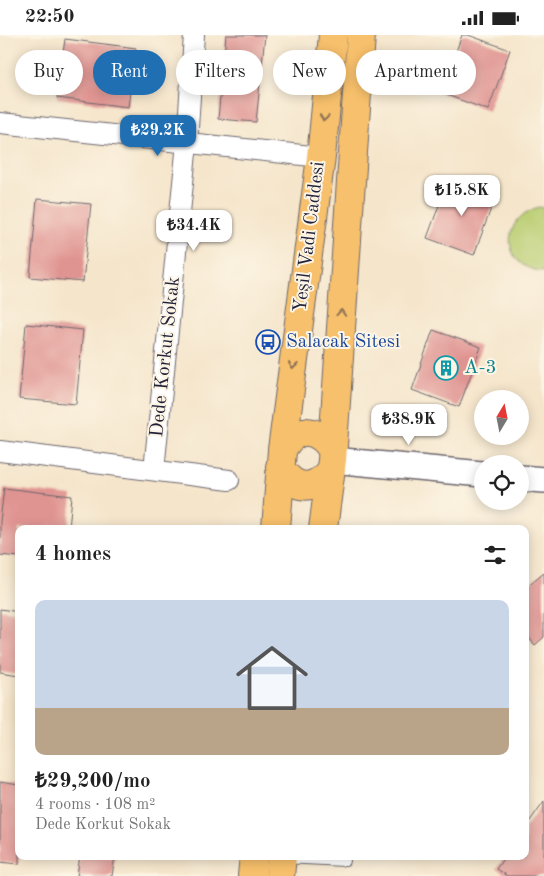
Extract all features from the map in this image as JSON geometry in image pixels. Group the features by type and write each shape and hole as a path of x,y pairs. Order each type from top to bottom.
{"main road":[{"name":"Yeşil Vadi Caddesi","path":"276,525 281,458 321,157 333,35"},
{"name":"Yeşil Vadi Caddesi","path":"323,525 331,459 361,35"},
{"path":"307,432 321,437 331,459 322,481 315,485 307,486 298,485 291,481 281,458 292,436 307,432"},
{"path":"252,876 254,860"}],"street":[{"name":"Dede Korkut Sokak","path":"154,470 187,143 194,35"},
{"path":"0,123 321,157"},
{"path":"0,451 229,479"},
{"path":"331,459 474,473"},
{"path":"529,479 544,480"}],"lane":[{"path":"281,863 345,861"}],"green space":[{"path":"539,207 544,208 544,271 530,269 520,263 513,254 510,243 511,233 516,222 525,213"}],"building":[{"path":"226,35 265,35 263,54 263,50 225,50"},
{"path":"462,35 468,35 510,50 488,110 447,95 476,95 476,50 457,50"},
{"path":"65,39 136,48 136,50 93,50 93,95 130,95 128,107 57,98 57,95 83,95 83,50 64,50"},
{"path":"220,95 259,95 256,122 218,119"},
{"path":"449,178 496,195 474,255 427,238"},
{"path":"37,199 91,204 83,282 30,277"},
{"path":"26,324 83,330 76,404 19,399"},
{"name":"A-3","path":"433,330 481,347 459,407 412,390"},
{"path":"4,488 72,496 69,525 15,525 15,557 0,555 0,522"},
{"path":"544,572 544,637 535,645 529,638 529,585"},
{"path":"0,609 15,611 15,674 0,672"},
{"path":"0,782 15,784 15,860 19,860 19,864 0,862"},
{"path":"544,801 544,876 507,876 496,869 502,860 529,860 529,822"},
{"path":"79,860 114,860 112,876 77,876"}],"place":[{"name":"Salacak Sitesi","path":"268,342"},
{"name":"A-3","path":"446,368"}]}
